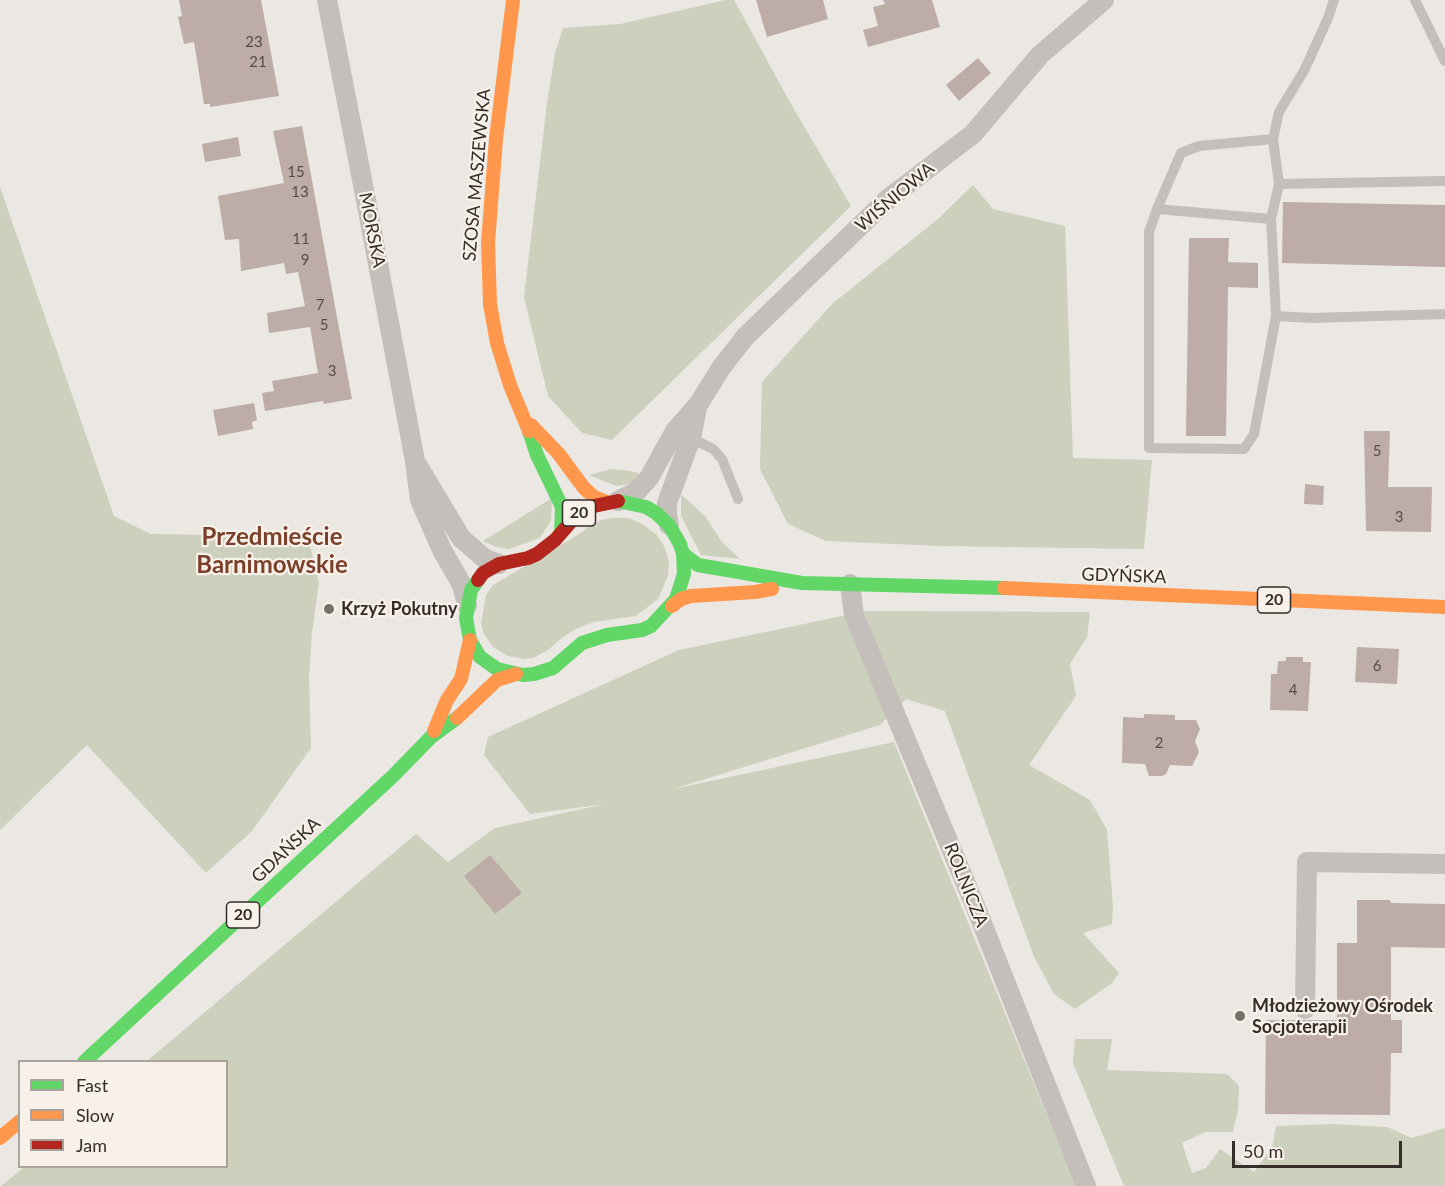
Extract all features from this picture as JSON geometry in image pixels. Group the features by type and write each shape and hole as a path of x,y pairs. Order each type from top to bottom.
{"main road":[{"name":"SZOSA MASZEWSKA","path":"513,0 496,139 487,272 492,322 497,343 510,385 526,420 537,455 562,507 561,533"},
{"name":"SZOSA MASZEWSKA","path":"526,420 558,453 584,488 594,496 612,502"},
{"name":"20","path":"612,502 646,507 669,525 683,554 684,574 672,606 651,626 631,633 598,637 574,648 553,668 534,674 516,674 497,669 480,657 470,640 466,618 467,607 476,581 483,573 499,564 528,558 548,548 576,516 594,506 612,502"},
{"name":"GDYŃSKA","path":"683,554 698,565 802,583 970,587 1445,607"},
{"name":"GDYŃSKA","path":"672,606 681,599 691,596 755,592 802,583"},
{"name":"GDAŃSKA","path":"431,737 447,700 461,679 470,640"},
{"name":"GDAŃSKA","path":"86,1060 393,776 431,737 464,712 497,680 516,674"},
{"path":"0,1138 18,1122"}],"street":[{"name":"MORSKA","path":"327,0 415,461 416,484 420,500 442,550 462,585 467,607"},
{"name":"WIŚNIOWA","path":"612,502 636,492 649,478 683,435 721,368 751,332 888,199 973,134 1040,55 1104,0"},
{"name":"WIŚNIOWA","path":"669,525 668,503 683,435"},
{"name":"MORSKA","path":"415,461 461,538 485,559 499,564"},
{"name":"ROLNICZA","path":"850,584 854,615 978,913 1086,1186"},
{"path":"1305,1009 1306,862 1445,864"}],"lane":[{"path":"1273,139 1199,146 1181,153 1157,209 1149,232 1149,448 1244,449 1254,434 1276,316 1271,219 1279,184 1273,139 1280,112 1305,69 1334,0"},
{"path":"1415,0 1444,57"},
{"path":"1279,184 1445,180"},
{"path":"1157,209 1271,219"},
{"path":"1276,316 1312,318 1445,314"},
{"path":"683,435 713,449 722,459 738,499"}],"green space":[{"path":"734,0 851,206 612,440 582,433 548,396 524,297 547,103 555,53 563,28 620,24"},
{"path":"973,185 993,209 1065,226 1073,458 1152,460 1144,549 940,546 826,541 788,524 760,469 762,382 832,304 939,218"},
{"path":"0,187 114,516 151,534 215,535 266,531 308,537 319,583 309,677 311,748 252,831 206,873 87,745 0,830"},
{"path":"612,469 643,475 629,484 616,486 589,475"},
{"path":"681,494 706,517 722,542 740,559 701,555 681,516"},
{"path":"552,498 551,520 540,538 509,549 496,547 483,541"},
{"path":"612,518 628,518 641,523 657,535 664,546 669,561 668,576 658,599 636,616 593,622 576,629 533,658 508,656 493,647 484,634 481,624 486,595 493,585 589,526"},
{"path":"866,611 1090,612 1087,637 1070,664 1076,696 1029,765 1090,800 1107,830 1113,907 1112,924 1083,933 1119,973 1112,983 1075,1009 1054,994 1034,957 945,711 906,699 880,725 673,789 894,742 1076,1186 1,1186 23,1168 228,1168 228,1060 148,1060 416,834 448,862 495,828 605,804 530,814 484,755 488,737 679,650"},
{"path":"1075,1039 1112,1039 1107,1070 1227,1074 1239,1086 1238,1109 1233,1132 1205,1132 1182,1143 1192,1173 1206,1168 1220,1149 1254,1172 1272,1148 1276,1126 1333,1124 1387,1127 1412,1138 1445,1128 1445,1186 1124,1186 1073,1063"}],"building":[{"path":"179,0 261,0 279,96 210,107 210,104 204,104 194,42 184,44 178,17 182,16"},
{"path":"756,0 823,0 828,19 767,37"},
{"path":"883,0 932,0 940,27 868,47 863,30 878,26 873,7 885,4"},
{"path":"978,58 991,73 959,101 946,85"},
{"path":"302,126 352,399 324,404 323,401 265,411 262,393 274,391 272,381 318,373 310,327 269,333 267,313 305,306 298,272 286,274 284,263 241,271 239,239 225,240 218,196 284,183 273,131"},
{"path":"238,137 241,156 205,162 202,144"},
{"path":"1283,202 1445,205 1445,267 1282,263"},
{"path":"1189,238 1229,238 1228,262 1258,263 1258,288 1228,287 1226,436 1186,436"},
{"path":"254,403 257,420 252,422 253,429 218,436 213,410"},
{"path":"1364,431 1390,431 1388,487 1432,487 1431,532 1366,531"},
{"path":"1305,484 1324,486 1323,505 1304,504"},
{"path":"1357,647 1399,649 1397,684 1355,682"},
{"path":"1286,657 1303,657 1303,662 1311,662 1308,711 1270,710 1271,674 1277,674 1278,661 1286,661"},
{"path":"1144,714 1175,715 1175,720 1196,720 1200,729 1195,741 1199,752 1192,766 1170,765 1166,774 1149,776 1145,764 1122,763 1123,717 1144,718"},
{"path":"490,855 522,893 495,914 464,876"},
{"path":"1357,900 1445,904 1445,948 1391,947 1391,1020 1402,1020 1402,1053 1391,1053 1390,1115 1265,1114 1266,1020 1337,1020 1337,943 1357,943"}],"traffic: fast":[{"path":"529,431 537,455 562,507 561,533"},
{"path":"478,580 471,590 466,618 470,640 480,657 497,669 523,675 534,674 553,668 582,643 651,626 676,599 684,574 683,554 669,525 656,513 646,507 618,501"},
{"path":"683,554 698,565 802,583 1004,588"},
{"path":"86,1060 393,776 431,737 457,718"}],"traffic: slow":[{"path":"513,0 496,139 488,243 490,304 497,343 510,385 529,431"},
{"path":"531,425 558,453 584,488 594,497 607,502"},
{"path":"1004,588 1445,607"},
{"path":"672,606 681,599 691,596 772,589"},
{"path":"434,731 447,700 461,679 470,640"},
{"path":"457,718 497,680 516,674"},
{"path":"0,1138 18,1123"}],"traffic: jam":[{"path":"478,580 483,573 499,564 537,554 555,540 576,516 594,506 618,501"}],"place":[{"name":"Krzyż Pokutny","path":"329,609"},
{"name":"Młodzieżowy Ośrodek Socjoterapii","path":"1240,1016"}],"district":[{"name":"Przedmieście Barnimowskie","path":"272,551"}]}
